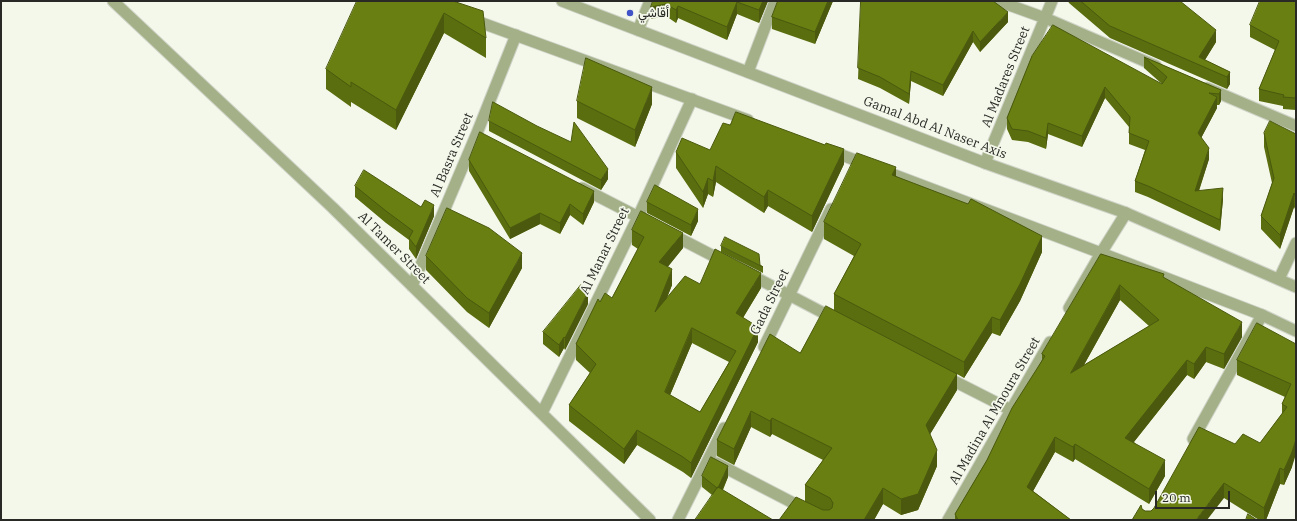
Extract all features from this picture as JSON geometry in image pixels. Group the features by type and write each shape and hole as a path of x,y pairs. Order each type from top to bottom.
{"street":[{"name":"Al Tamer Street","path":"113,1 327,202 650,520"},
{"name":"Gamal Abd Al Naser Axis","path":"562,1 985,163 1126,213 1296,287"},
{"path":"638,30 650,1"},
{"path":"748,72 775,1"},
{"path":"998,1 1045,18 1167,71"},
{"name":"Al Madares Street","path":"985,163 1052,1"},
{"path":"460,16 516,35 758,124"},
{"name":"Al Basra Street","path":"412,286 481,135 516,35"},
{"path":"1196,83 1296,126"},
{"name":"Al Manar Street","path":"542,413 638,217 692,99"},
{"path":"817,146 852,163 1101,253 1262,315 1296,331"},
{"path":"575,184 846,324"},
{"name":"Gada Street","path":"758,360 834,203"},
{"path":"1066,314 1126,213"},
{"path":"1279,279 1296,243"},
{"path":"1186,452 1262,315"},
{"name":"Al Madina Al Mnoura Street","path":"948,520 1054,335"},
{"path":"937,372 1011,410"},
{"path":"678,520 730,417"},
{"path":"708,459 826,520"}],"building":[{"path":"357,1 453,1 483,11 486,38 444,13 396,110 351,82 351,87 326,69"},
{"path":"653,1 763,1 759,10 737,2 727,27 678,6 676,10 666,4 651,7"},
{"path":"778,1 828,1 815,32 772,17"},
{"path":"861,1 993,1 1008,12 980,42 973,31 943,85 911,71 909,94 880,77 858,68"},
{"path":"1081,1 1180,1 1216,30 1199,57 1230,72 1227,77 1110,26"},
{"path":"1260,1 1296,1 1296,98 1283,97 1284,95 1259,89 1279,41 1250,25"},
{"path":"1053,25 1162,84 1167,77 1144,57 1221,90 1219,94 1209,93 1217,97 1198,133 1209,148 1195,191 1223,188 1220,220 1135,181 1149,141 1129,133 1130,117 1105,87 1082,136 1048,123 1046,138 1028,131 1012,129 1007,118 1032,56"},
{"path":"586,58 652,87 635,130 577,101"},
{"path":"493,102 537,126 571,142 574,122 608,169 601,180 489,121"},
{"path":"736,112 825,145 826,143 844,149 812,216 768,190 764,197 716,166 713,181 708,178 703,192 676,152 682,138 710,150 723,123 730,125"},
{"path":"1270,121 1296,134 1296,198 1294,193 1280,235 1261,216 1274,178 1264,133"},
{"path":"480,132 594,191 583,214 570,204 560,223 540,213 510,228 469,160"},
{"path":"857,153 896,167 892,175 968,204 971,199 1042,236 1020,284 1000,320 992,317 964,362 834,294 861,244 824,222"},
{"path":"364,170 421,207 425,200 434,205 416,247 409,238 413,231 355,186"},
{"path":"655,185 698,209 691,225 647,202"},
{"path":"447,208 489,228 522,253 489,313 467,298 426,256"},
{"path":"641,211 683,233 659,262 672,269 655,312 685,276 700,284 715,249 761,273 736,313 758,327 691,463 637,430 624,449 569,405 596,364 576,344 598,299 600,302 605,293 612,298 644,237 632,230","holes":["692,328 736,351 700,412 665,392"]},
{"path":"725,237 759,254 760,265 763,267 721,246"},
{"path":"1101,254 1164,274 1163,277 1242,322 1224,354 1206,347 1194,364 1187,360 1125,438 1165,460 1149,489 1075,444 1073,447 1055,437 1027,487 1071,520 958,520 955,514 987,460 1012,408 1045,356 1042,354","holes":["1120,285 1159,320 1071,373"]},
{"path":"581,285 588,292 565,338 564,337 559,345 543,332"},
{"path":"826,306 957,374 926,425 937,450 918,494 901,499 883,488 864,520 779,520 796,497 823,510 829,510 832,508 833,503 830,498 805,485 832,448 772,418 770,421 751,411 734,449 717,440 770,334 800,353"},
{"path":"1257,323 1296,344 1296,439 1284,470 1280,468 1264,508 1224,483 1196,520 1132,520 1141,505 1142,509 1145,511 1151,511 1154,508 1199,427 1235,444 1243,434 1260,443 1287,407 1282,404 1291,384 1237,360"},
{"path":"711,457 728,466 718,488 702,476"},
{"path":"718,487 773,520 695,520"},
{"path":"1248,514 1257,520 1246,520"}],"place":[{"name":"أقاشي","path":"630,13"}]}
